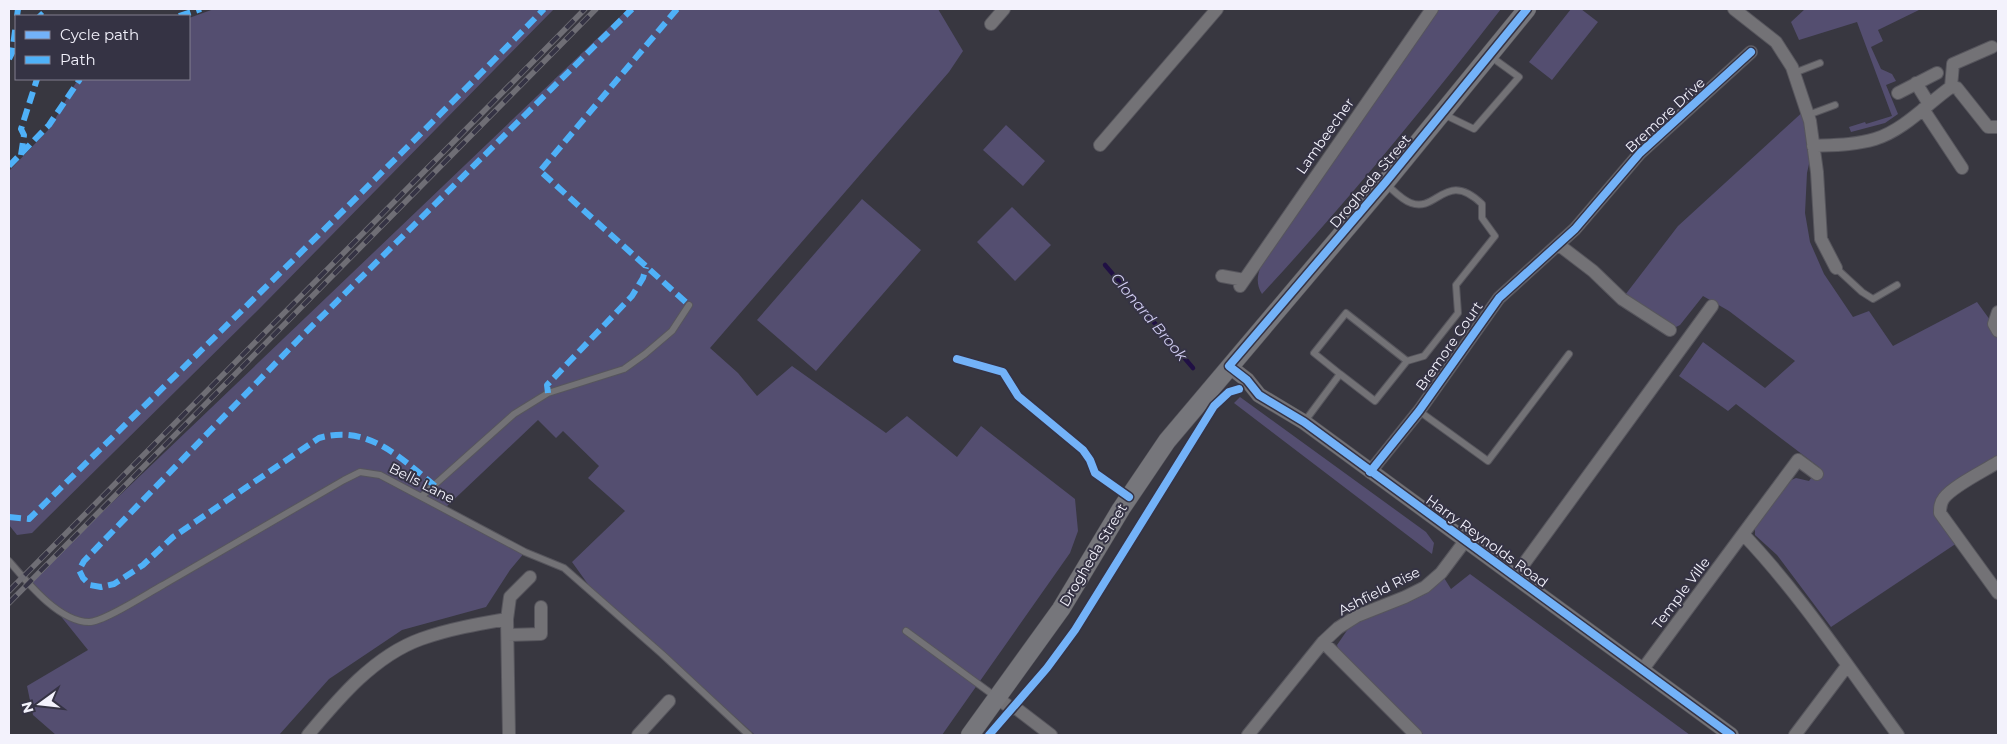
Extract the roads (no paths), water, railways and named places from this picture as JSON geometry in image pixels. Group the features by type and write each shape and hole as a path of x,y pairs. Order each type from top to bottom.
{"main road":[{"name":"Drogheda Street","path":"970,735 1061,608 1121,509 1167,441 1385,183 1527,9"}],"street":[{"path":"991,24 1004,9"},
{"name":"Lambeecher","path":"1222,276 1242,283 1432,9"},
{"path":"1734,9 1776,42 1784,52 1794,73 1808,114 1817,172 1821,239 1836,268"},
{"path":"1100,146 1210,11"},
{"path":"1813,146 1852,144 1876,139 1896,129 1950,87 1953,64 1992,47"},
{"name":"Bremore Drive","path":"1559,245 1640,153 1751,52"},
{"path":"1898,93 1937,72"},
{"path":"1916,83 1926,106 1962,168"},
{"path":"1950,87 1957,88 1988,127 1998,127"},
{"path":"1559,245 1593,271 1622,299 1670,330"},
{"name":"Bremore Court","path":"1370,472 1419,411 1499,298 1559,245"},
{"path":"1515,576 1712,306"},
{"path":"1998,312 1994,324 1998,331"},
{"name":"Harry Reynolds Road","path":"1229,366 1247,380 1259,395 1304,422 1731,735"},
{"name":"Temple Ville","path":"1642,669 1798,460 1817,474"},
{"path":"1998,462 1943,499 1940,513 1998,593"},
{"path":"1743,534 1780,575 1898,735"},
{"name":"Ashfield Rise","path":"1248,735 1323,642 1338,628 1357,616 1425,587 1441,572 1465,541"},
{"path":"509,735 507,619 510,597 530,578"},
{"path":"508,635 541,634 541,607"},
{"path":"308,735 335,702 365,674 389,656 419,640 444,632 460,627 507,619"},
{"path":"1323,642 1416,735"},
{"path":"1795,735 1847,666"},
{"path":"997,698 1051,735"},
{"path":"638,735 669,701"}],"lane":[{"path":"1442,113 1474,130 1519,78 1489,55"},
{"path":"1794,73 1820,63"},
{"path":"1808,114 1835,105"},
{"path":"1385,183 1409,202 1420,204 1428,202 1446,191 1458,190 1468,192 1482,204 1482,218 1495,236 1456,285 1458,313 1424,356 1406,361 1375,401 1314,354 1346,313 1406,361"},
{"path":"1836,268 1862,292 1873,298 1897,285"},
{"path":"422,496 514,414 548,393 624,369 672,331 690,305"},
{"name":"Bremore Court","path":"1419,411 1488,461 1569,354"},
{"path":"1304,422 1340,374"},
{"name":"Bells Lane","path":"9,561 33,589 55,609 89,622 102,618 139,599 344,480 360,472 380,475 525,552 564,568 662,654 749,735"},
{"path":"906,631 997,698"}],"waterway":[{"name":"Clonard Brook","path":"1105,265 1193,368"}],"railway":[{"path":"9,591 585,9"},
{"path":"9,603 596,9"}]}
